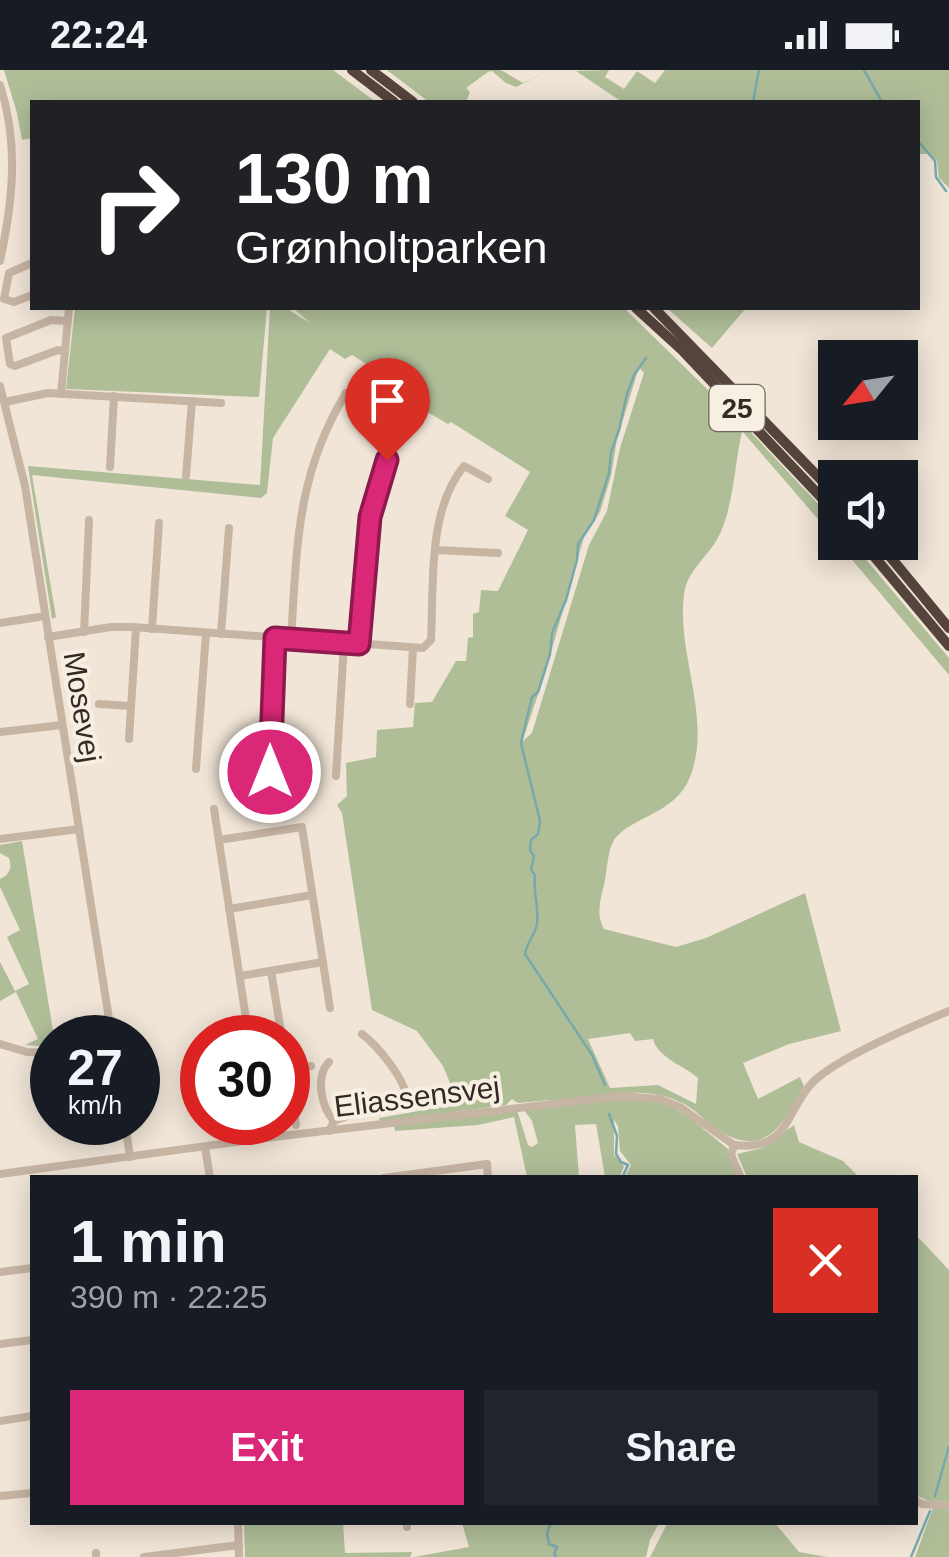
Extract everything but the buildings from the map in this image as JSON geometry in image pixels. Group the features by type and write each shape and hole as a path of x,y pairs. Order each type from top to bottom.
{"highway":[{"path":"352,70 391,100"},
{"path":"371,70 410,100"},
{"name":"25","path":"638,310 682,350 818,494"},
{"name":"25","path":"656,310 818,476"},
{"path":"877,560 949,646"},
{"path":"893,560 949,628"}],"street":[{"path":"0,85 10,127 14,174 0,261"},
{"path":"30,264 9,273 4,299 14,302 30,296"},
{"path":"51,320 52,310"},
{"path":"60,394 69,310"},
{"path":"64,351 15,366 10,364 6,338 51,320 67,321"},
{"name":"Mosevej","path":"0,386 26,486 108,1015"},
{"path":"5,402 37,394 60,394 221,403"},
{"path":"291,639 303,494 321,439 346,394"},
{"path":"110,466 114,396"},
{"path":"186,476 192,401"},
{"path":"359,644 370,517 387,460 403,430"},
{"path":"48,637 136,628 423,648 431,640 441,514 460,469 467,466 488,479"},
{"path":"84,632 90,520"},
{"path":"152,629 159,523"},
{"path":"221,634 229,528"},
{"path":"436,550 498,554"},
{"path":"0,623 44,616"},
{"path":"129,739 136,628"},
{"path":"196,769 206,634"},
{"path":"273,775 275,638"},
{"path":"336,776 344,643"},
{"path":"410,704 413,648"},
{"path":"99,704 131,706"},
{"path":"0,732 62,725"},
{"path":"214,809 246,1015"},
{"path":"218,840 302,827 330,1008"},
{"path":"0,838 79,829"},
{"path":"229,909 312,895"},
{"path":"240,976 322,962"},
{"path":"271,971 278,1015"},
{"path":"739,1175 731,1155 734,1145 768,1141 793,1117 808,1087 821,1075 905,1029 949,1011"},
{"path":"329,1131 334,1121 364,1110 397,1108 406,1102 407,1092 402,1083 362,1034"},
{"path":"0,1044 30,1052"},
{"path":"329,1062 322,1069 322,1086 326,1111 334,1121"},
{"name":"Eliassensvej","path":"310,1133 622,1096 659,1099 680,1107 734,1145"},
{"path":"128,1145 130,1157"},
{"name":"Eliassensvej","path":"0,1174 219,1145"},
{"path":"206,1147 210,1175"},
{"path":"406,1175 486,1164 488,1175"},
{"path":"0,1272 30,1268"},
{"path":"0,1344 30,1340"},
{"path":"0,1421 30,1416"},
{"path":"0,1496 30,1493"},
{"path":"918,1502 949,1506"},
{"path":"238,1525 239,1557"},
{"path":"144,1557 239,1545"}],"green space":[{"path":"4,70 333,70 373,100 30,100 30,138 22,140"},
{"path":"387,70 501,70 523,83 550,70 516,87 492,71 466,88 470,92 467,100 426,100"},
{"path":"609,70 605,77 624,89 637,71 655,83 665,70 949,70 949,188 939,178 937,161 930,154 920,154 920,100 619,100 576,71"},
{"path":"75,310 267,310 259,397 66,389"},
{"path":"270,310 289,310 310,323 295,310 626,310 818,504 818,519 742,431 722,529 690,576 684,594 685,639 698,733 690,777 674,800 631,825 614,840 600,918 604,929 676,947 706,938 805,893 841,1031 789,1044 743,1063 758,1099 800,1077 804,1086 781,1124 761,1139 734,1138 685,1105 661,1095 603,1095 606,1101 631,1099 667,1104 728,1149 736,1175 626,1175 631,1165 620,1151 614,1120 614,1155 624,1166 621,1175 605,1175 596,1124 575,1125 579,1175 527,1175 514,1117 478,1125 395,1131 394,1126 517,1110 532,1147 538,1143 532,1121 524,1110 550,1108 550,1100 518,1103 512,1099 506,1105 380,1122 379,1118 441,1107 457,1100 443,1066 417,1031 372,1010 342,813 337,805 347,796 346,763 376,757 377,730 413,727 415,703 432,702 456,661 466,661 481,590 498,591 528,530 505,516 530,472 451,422 448,424 417,406 425,390 378,371 352,355 345,359 330,349 273,438 267,493 261,498 32,475 56,617 52,619 28,466 260,485","holes":["639,367 644,373 620,448 607,511 589,545 532,733 522,742 584,537 600,512","630,1033 635,1041 653,1039 665,1056 698,1078 696,1104 658,1085 610,1088 588,1039"]},
{"path":"669,310 744,310 712,348"},
{"path":"852,560 866,560 949,658 949,675"},
{"path":"22,841 50,1015 30,1015 30,1022 16,992 0,1001 0,962 15,991 29,984 7,937 20,930 0,887 0,879 8,873 10,865 9,858 0,853 0,845"},
{"path":"794,1125 799,1142 843,1161 857,1175 746,1175 737,1154 762,1148"},
{"path":"918,1237 949,1270 949,1502 918,1496"},
{"path":"933,1508 949,1509 949,1557 915,1557"},
{"path":"244,1525 343,1525 345,1553 412,1552 410,1557 245,1557"},
{"path":"463,1525 658,1525 646,1557 414,1557 469,1547"},
{"path":"666,1525 777,1525 799,1552 827,1557 650,1557"}],"waterway":[{"path":"753,100 759,70"},
{"path":"864,70 881,100"},
{"path":"920,143 935,161 936,177 946,191"},
{"path":"605,1085 592,1055 525,954 537,924 535,875 531,870 534,856 530,850 540,821 521,743 532,697 538,692 550,654 552,633 566,600 578,544 594,520 627,394 646,358"},
{"path":"609,1114 617,1136 616,1154 628,1165 623,1175"},
{"path":"935,1496 949,1446"},
{"path":"911,1557 930,1511"},
{"path":"550,1525 547,1534 549,1544 557,1547 556,1557"}],"route":[{"path":"270,772 275,638 359,644 370,517 387,460"}]}
